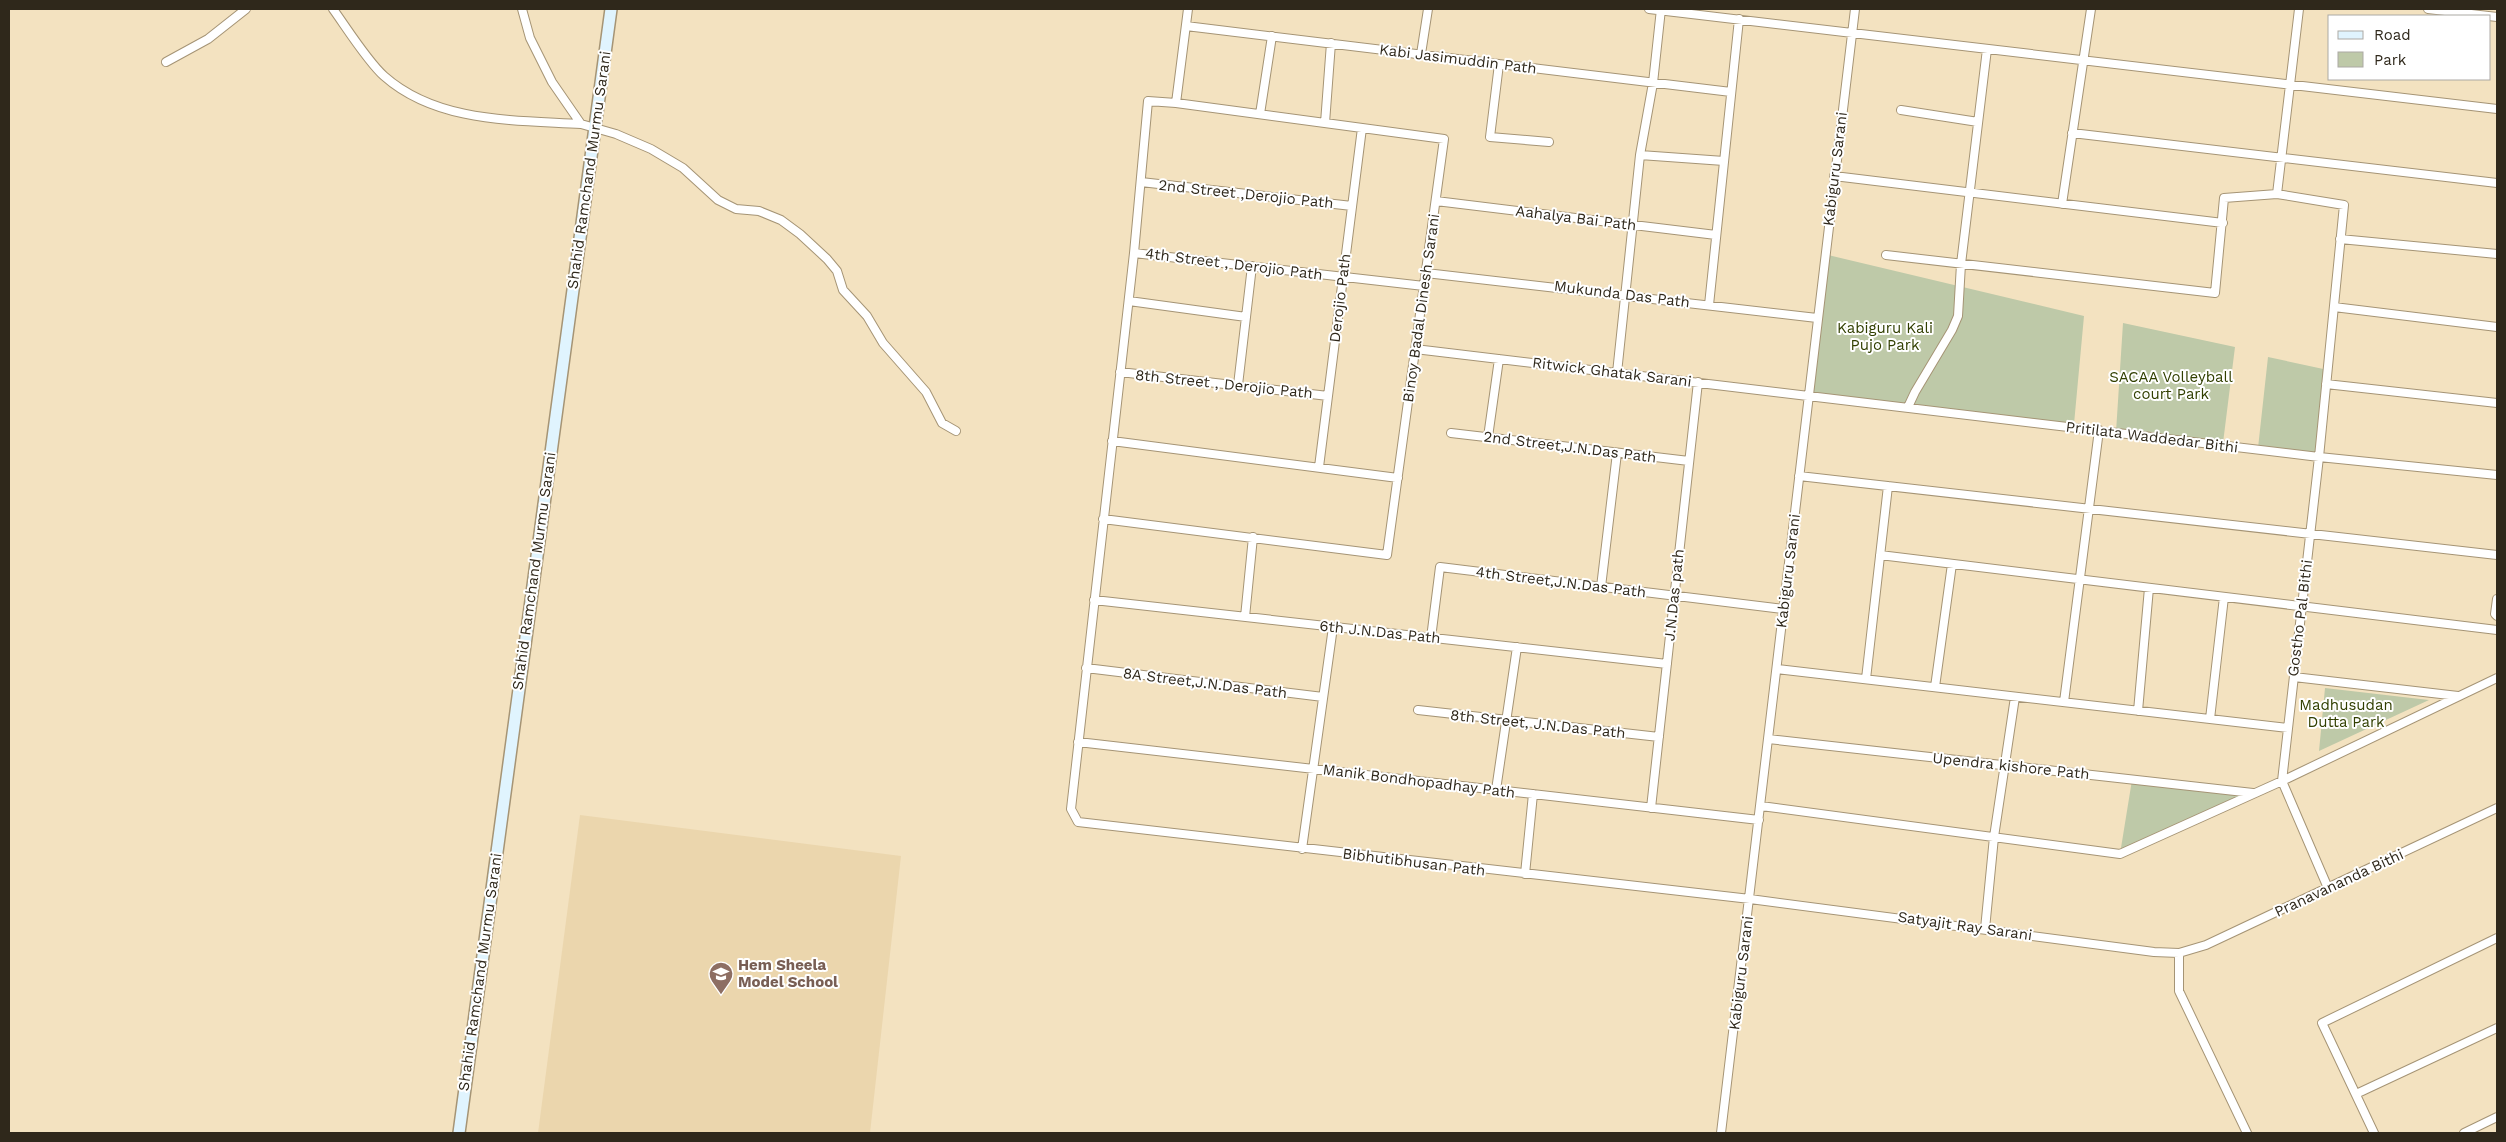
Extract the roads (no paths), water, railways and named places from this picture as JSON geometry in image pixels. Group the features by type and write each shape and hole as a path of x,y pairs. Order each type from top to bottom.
{"street":[{"path":"166,62 208,39 246,9"},
{"path":"333,9 383,75 422,102 488,118 581,124 625,138 665,156 683,168 718,200 736,209 759,212 781,220 828,259 837,271 843,290 867,316 883,343 922,387 942,423 956,431"},
{"path":"522,9 530,38 552,82 581,124"},
{"name":"Shahid Ramchand Murmu Sarani","path":"459,1133 611,9"},
{"path":"1176,103 1188,9"},
{"path":"1421,54 1428,9"},
{"path":"1649,9 2497,109"},
{"path":"1617,373 1640,155 1653,83 1661,9"},
{"name":"Kabiguru Sarani","path":"1721,1133 1855,9"},
{"path":"2062,204 2091,9"},
{"path":"1886,255 2215,293 2224,198 2277,194 2299,9"},
{"path":"2428,9 2476,11 2497,16"},
{"path":"1708,305 1739,19"},
{"name":"Kabi Jasimuddin Path","path":"1186,26 1731,92"},
{"path":"1260,114 1272,36"},
{"path":"1325,123 1331,44"},
{"path":"1908,407 1958,316 1961,264 1987,49"},
{"path":"1499,64 1490,137 1549,142"},
{"name":"Binoy Badal Dinesh Sarani","path":"1103,518 1387,555 1444,139 1176,103 1148,101 1141,182"},
{"path":"1902,110 1978,122"},
{"name":"Derojio Path","path":"1319,467 1362,128"},
{"path":"2072,133 2497,183"},
{"path":"1640,155 1724,161"},
{"path":"1834,176 2223,223"},
{"path":"1078,742 1141,182"},
{"name":"2nd Street ,Derojio Path","path":"1141,182 1352,206"},
{"name":"Gostho Pal Bithi","path":"2277,194 2344,205 2319,458 2282,781 2328,888"},
{"name":"Aahalya Bai Path","path":"1436,201 1716,235"},
{"path":"2340,239 2497,254"},
{"name":"4th Street , Derojio Path","path":"1134,252 1424,286"},
{"path":"1238,385 1252,266"},
{"name":"Mukunda Das Path","path":"1426,273 1817,318"},
{"path":"1129,301 1246,317"},
{"path":"2334,307 2497,327"},
{"name":"Ritwick Ghatak Sarani","path":"1415,349 1808,395"},
{"path":"1488,437 1499,359"},
{"name":"8th Street , Derojio Path","path":"1120,372 1328,396"},
{"name":"J.N.Das path","path":"1651,808 1698,382"},
{"path":"2326,384 2497,403"},
{"name":"Pritilata Waddedar Bithi","path":"1808,395 2319,458 2497,475"},
{"path":"2064,702 2099,430"},
{"name":"2nd Street,J.N.Das Path","path":"1451,432 1689,462"},
{"path":"1112,441 1398,478"},
{"path":"1601,587 1617,453"},
{"path":"1799,476 2497,555"},
{"path":"1866,679 1888,486"},
{"path":"1245,617 1253,538"},
{"path":"1880,555 2497,630"},
{"path":"1934,687 1952,564"},
{"name":"4th Street,J.N.Das Path","path":"1432,638 1440,567 1783,609"},
{"path":"2138,711 2149,588"},
{"path":"2210,719 2224,597"},
{"path":"2497,599 2497,616"},
{"name":"6th J.N.Das Path","path":"1094,600 1667,664"},
{"path":"1302,848 1333,627"},
{"path":"1496,790 1517,647"},
{"name":"8A Street,J.N.Das Path","path":"1086,668 1323,698"},
{"path":"1777,669 2288,728"},
{"path":"2294,677 2459,696"},
{"path":"1761,806 2120,854 2282,781 2497,678"},
{"path":"1985,929 1994,838 2015,696"},
{"name":"8th Street, J.N.Das Path","path":"1418,710 1658,737"},
{"name":"Upendra kishore Path","path":"1768,739 2253,794"},
{"name":"Manik Bondhopadhay Path","path":"1078,742 1759,820"},
{"name":"Bibhutibhusan Path","path":"1078,742 1071,809 1078,822 1750,899"},
{"path":"1524,874 1532,794"},
{"name":"Pranavananda Bithi","path":"2179,953 2206,945 2497,808"},
{"name":"Satyajit Ray Sarani","path":"1750,899 2154,952 2179,953"},
{"path":"2374,1133 2322,1023 2497,938"},
{"path":"2179,953 2179,991 2247,1133"},
{"path":"2356,1094 2497,1028"},
{"path":"2464,1133 2497,1117"}],"place":[{"name":"Hem Sheela Model School","path":"721,995"}],"park label":[{"name":"Kabiguru Kali Pujo Park","path":"1885,336"},
{"name":"SACAA Volleyball court Park","path":"2171,386"},
{"name":"Madhusudan Dutta Park","path":"2346,714"}]}
